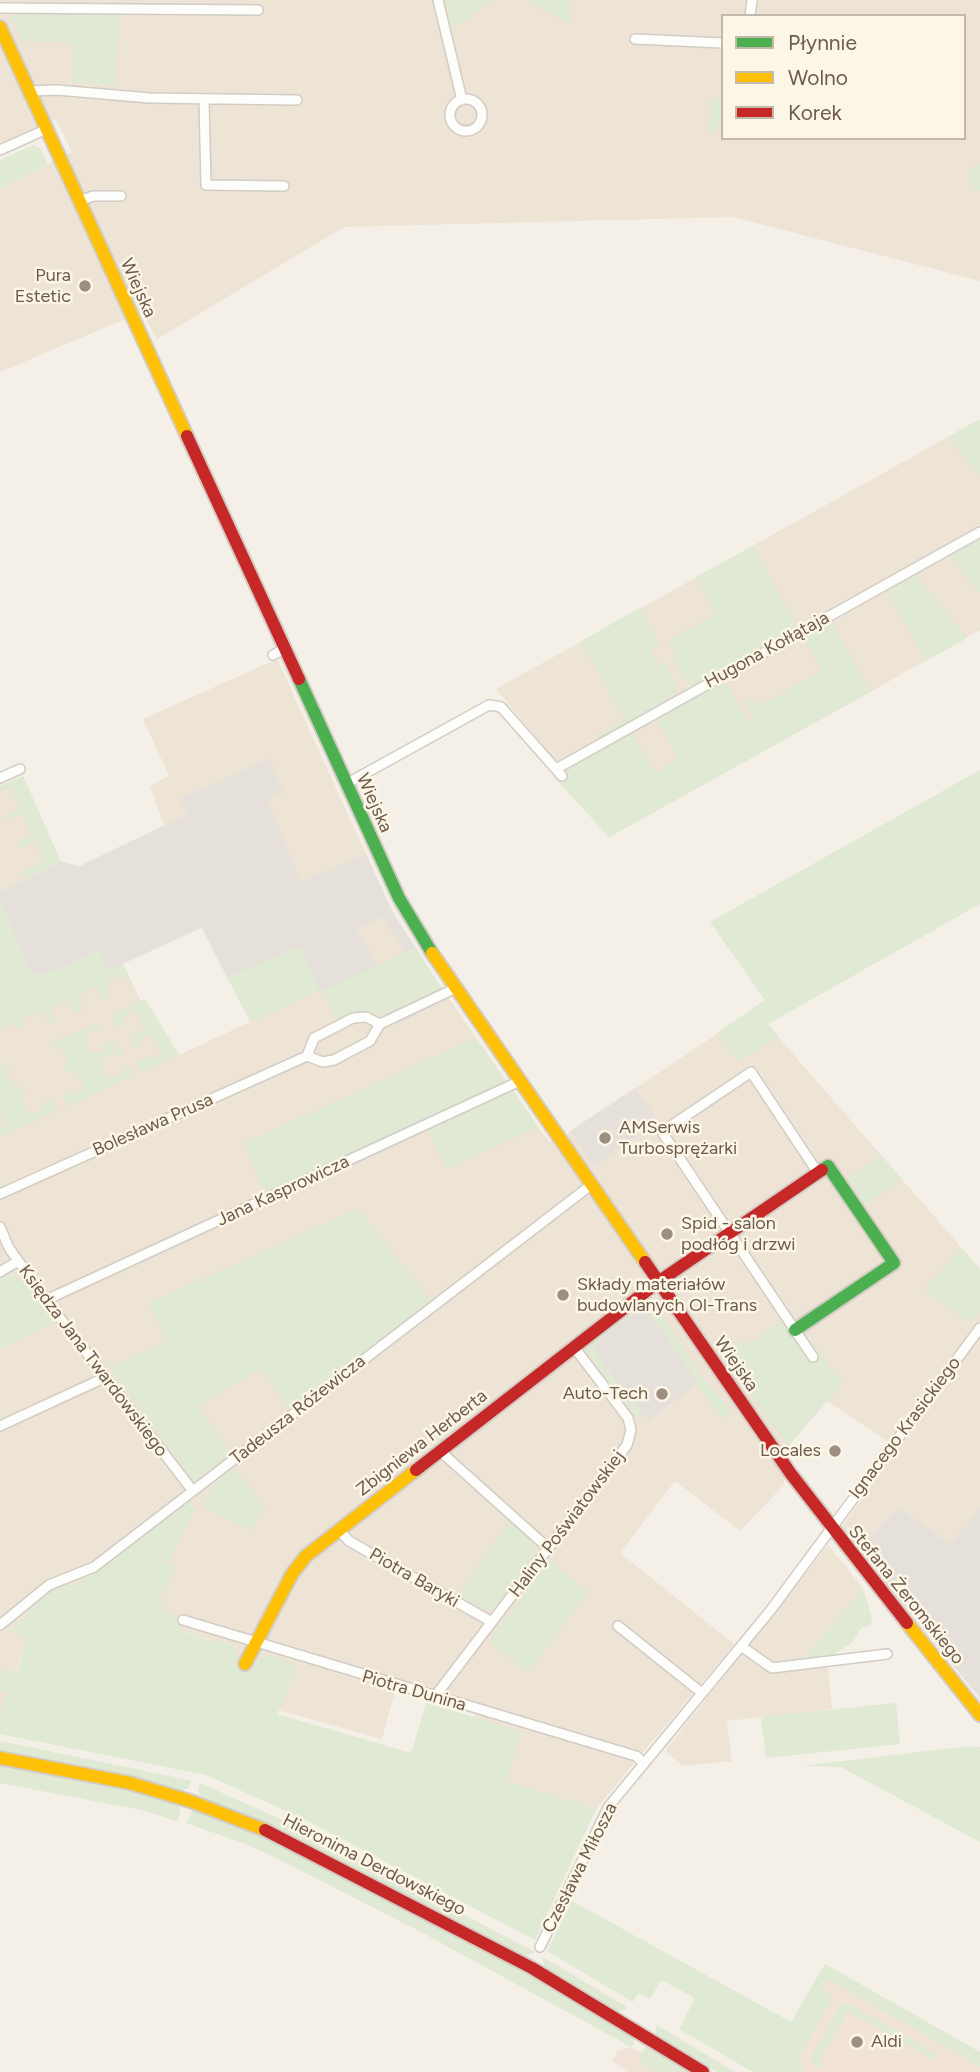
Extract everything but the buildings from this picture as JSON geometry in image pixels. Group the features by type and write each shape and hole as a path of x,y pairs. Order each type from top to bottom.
{"street":[{"path":"438,0 462,100"},
{"path":"0,8 258,10"},
{"name":"Wiejska","path":"0,27 279,652 346,784 399,898 456,988 831,1529"},
{"path":"635,39 721,43"},
{"path":"29,91 204,100 297,100"},
{"path":"204,100 206,185 284,186"},
{"path":"0,150 47,130"},
{"path":"79,201 93,196 121,196"},
{"name":"Hugona Kołłątaja","path":"346,784 489,705 501,707 559,772 980,532"},
{"path":"0,778 20,769"},
{"name":"Bolesława Prusa","path":"307,1056 323,1062 334,1060 370,1041 380,1024 456,988"},
{"name":"Bolesława Prusa","path":"0,1194 307,1056 314,1038 354,1018 366,1017 380,1024"},
{"path":"795,1330 894,1263 828,1166 818,1173 751,1072 662,1132 813,1357"},
{"name":"Jana Kasprowicza","path":"46,1300 520,1081"},
{"name":"Zbigniewa Herberta","path":"245,1664 299,1564 338,1529 659,1282 818,1173"},
{"name":"Tadeusza Różewicza","path":"0,1625 49,1585 94,1567 591,1185"},
{"name":"Księdza Jana Twardowskiego","path":"0,1227 18,1261 46,1300 193,1491"},
{"path":"0,1272 18,1261"},
{"name":"Ignacego Krasickiego","path":"831,1529 980,1328"},
{"name":"Haliny Poświatowskiej","path":"436,1695 623,1453 631,1430 623,1411 574,1348"},
{"path":"0,1426 104,1378"},
{"path":"440,1451 548,1548"},
{"name":"Piotra Baryki","path":"338,1529 349,1541 492,1622"},
{"name":"Czesława Miłosza","path":"540,1947 609,1806 741,1646 831,1529"},
{"name":"Stefana Żeromskiego","path":"831,1529 980,1715"},
{"name":"Piotra Dunina","path":"183,1620 357,1675 436,1695 636,1756 644,1763"},
{"path":"618,1626 702,1693"},
{"path":"741,1646 772,1668 887,1654"},
{"name":"Hieronima Derdowskiego","path":"0,1758 130,1783 190,1801 262,1828 513,1957 703,2072"}],"shaded area":[{"path":"0,0 980,0 980,281 733,217 344,227 157,339 142,312 0,372 0,188 72,152 56,119 0,144"},
{"path":"980,419 980,630 870,692 615,834 496,689"},
{"path":"277,659 393,913 433,976 549,1142 560,1139 754,1009 980,1269 980,1508 950,1544 899,1507 858,1550 841,1528 898,1448 827,1401 788,1446 784,1485 740,1531 675,1481 620,1553 734,1644 596,1809 461,1768 477,1707 398,1681 382,1739 278,1710 298,1666 256,1661 250,1671 233,1665 235,1646 118,1614 60,1594 11,1629 25,1636 7,1723 0,1722 0,1348 53,1323 7,1275 0,1278 0,1020 108,970 61,862 80,866 164,825 150,786 169,776 143,719","holes":["202,928 250,1022 179,1055 145,999 141,1001 123,964"]},
{"path":"269,758 283,792 267,799 301,882 366,854 393,913 416,948 405,953 383,917 357,929 377,966 319,992 299,947 227,977 202,927 108,970 98,950 67,967 32,976 0,901 0,891 61,862 80,866 187,815 180,799"},
{"path":"23,776 61,862 0,891 0,786"},
{"path":"635,1088 658,1121 594,1166 570,1131"},
{"path":"644,1306 698,1383 648,1421 595,1352 598,1341"},
{"path":"899,1507 950,1544 980,1508 980,1698 858,1550"},
{"path":"828,1545 863,1588 804,1658 827,1659 832,1709 727,1721 732,1761 683,1766 665,1751"},
{"path":"825,1964 980,2053 980,2072 780,2072 767,2064"},
{"path":"631,2047 671,2072 628,2072 612,2061 617,2051"}],"green space":[{"path":"445,0 502,0 492,1 460,24 451,26"},
{"path":"528,0 570,0 570,23 545,11"},
{"path":"8,12 119,15 115,86 72,82 72,42 22,41"},
{"path":"716,96 721,98 721,123 713,133 710,132 710,100"},
{"path":"34,145 40,148 48,164 0,188 0,160"},
{"path":"980,164 980,190 975,192 968,177 972,168"},
{"path":"980,419 980,475 948,437"},
{"path":"980,536 980,593 947,554"},
{"path":"753,546 798,628 691,687 691,682 684,679 673,659 675,651 669,640 716,614 696,577"},
{"path":"914,573 967,638 926,661 886,589"},
{"path":"640,608 660,645 650,652 657,662 665,664 676,685 676,694 598,741 596,736 625,720 581,641"},
{"path":"831,620 870,692 609,837 554,777 564,767 632,732 655,773 679,760 656,718 717,683 728,685 748,721 754,718 744,699 753,701 757,707 822,671 803,636"},
{"path":"980,770 980,904 768,1024 778,1036 738,1062 718,1032 765,1000 710,922"},
{"path":"23,776 61,862 25,879 22,872 44,862 35,841 19,848 17,843 32,835 22,814 7,821 5,816 20,808 10,788 0,792 0,786"},
{"path":"0,901 32,976 67,967 99,950 108,970 123,964 133,986 131,987 125,975 120,975 105,984 110,997 103,1000 98,988 93,987 78,997 83,1009 79,1011 76,1012 70,1000 54,1005 51,1009 56,1021 52,1023 49,1024 43,1013 38,1012 26,1017 23,1021 25,1026 18,1030 16,1025 11,1024 0,1029"},
{"path":"300,947 320,990 251,1022 227,977"},
{"path":"416,948 442,989 386,1014 356,1011 336,1020 323,990"},
{"path":"145,999 179,1055 141,1072 135,1064 148,1056 151,1060 161,1053 161,1047 149,1035 138,1041 141,1046 138,1049 130,1037 145,1028 138,1013 133,1011 122,1018 125,1022 117,1028 112,1020 115,1013"},
{"path":"97,1023 101,1032 97,1028 85,1034 90,1050 94,1054 105,1049 104,1044 114,1040 123,1054 118,1057 115,1052 100,1059 105,1076 109,1079 124,1073 122,1067 128,1065 133,1076 68,1106 62,1096 70,1091 73,1095 84,1088 83,1083 76,1072 63,1067 67,1064 67,1059 60,1048 55,1046 51,1049 48,1045"},
{"path":"476,1038 505,1081 500,1087 265,1194 244,1143"},
{"path":"9,1062 12,1067 7,1069 7,1074 16,1089 23,1086 25,1092 22,1099 27,1111 31,1114 43,1109 41,1104 50,1099 59,1110 0,1137 0,1127 6,1123 0,1110 0,1066"},
{"path":"511,1093 538,1127 446,1169 427,1129"},
{"path":"881,1155 902,1179 864,1205 847,1179"},
{"path":"358,1209 431,1301 290,1409 260,1369 197,1406 232,1453 194,1480 105,1362 116,1365 167,1341 149,1303"},
{"path":"962,1248 980,1269 980,1311 971,1323 924,1289"},
{"path":"7,1275 23,1279 54,1323 0,1348 0,1278"},
{"path":"652,1299 702,1379 732,1409 722,1420 645,1306 633,1314"},
{"path":"615,1322 619,1325 598,1341 595,1352 643,1414 640,1418 634,1416 586,1350 586,1344"},
{"path":"781,1322 794,1338 807,1335 843,1383 788,1446 720,1352 733,1342 750,1344"},
{"path":"233,1466 266,1508 250,1530 202,1506 219,1478"},
{"path":"191,1499 194,1510 168,1562 176,1567 160,1598 164,1610 178,1618 182,1632 235,1646 237,1658 234,1665 250,1671 256,1661 268,1655 298,1665 277,1714 411,1753 426,1703 474,1717 521,1732 506,1781 596,1809 535,1940 304,1819 206,1775 0,1734 0,1715 7,1693 0,1691 0,1681 4,1683 8,1679 0,1678 0,1669 18,1673 25,1637 3,1625 12,1628 29,1616 22,1607 50,1590 78,1583 173,1509"},
{"path":"510,1521 532,1539 536,1558 498,1609 482,1611 457,1596"},
{"path":"550,1561 588,1592 528,1672 489,1641"},
{"path":"863,1588 872,1619 870,1626 862,1627 852,1643 831,1656 804,1658"},
{"path":"896,1703 900,1744 766,1758 761,1717"},
{"path":"0,1741 191,1781 188,1789 181,1791 103,1770 0,1750"},
{"path":"969,1746 980,1747 980,1842 841,1767 801,1766"},
{"path":"0,1762 129,1788 177,1802 181,1811 177,1821 141,1810 0,1783"},
{"path":"200,1783 289,1823 535,1952 525,1956 289,1833 201,1797 198,1791"},
{"path":"199,1809 261,1833 540,1978 631,2034 634,2043 631,2047 423,1933 282,1861 246,1844 186,1823 192,1811"},
{"path":"572,1901 791,2022 825,1964 980,2052 980,2067 829,1980 823,1989 829,1993 832,2000 800,2055 803,2072 753,2072 679,2029 695,1998 661,1980 650,1999 638,1993 633,2002 547,1951"},
{"path":"543,1957 627,2006 624,2011 617,2011 544,1967"},
{"path":"847,2003 937,2054 934,2060 848,2011 820,2061 823,2063 820,2069 812,2065 811,2056 840,2006"},
{"path":"656,2025 735,2072 717,2072 703,2064 656,2035"},
{"path":"649,2045 693,2072 653,2072 640,2064 640,2053"}],"traffic: fast":[{"path":"299,679 399,898 432,953"},
{"path":"795,1330 894,1263 828,1166 822,1170"}],"traffic: slow":[{"path":"0,27 187,436"},
{"path":"432,953 645,1262"},
{"path":"245,1664 292,1574 306,1556 416,1470"},
{"path":"907,1623 980,1715"},
{"path":"0,1758 130,1783 190,1801 265,1830"}],"traffic: jam":[{"path":"187,436 299,679"},
{"path":"416,1470 658,1282 822,1170"},
{"path":"645,1262 791,1474 907,1623"},
{"path":"265,1830 532,1968 703,2072"}],"place":[{"name":"Pura Estetic","path":"85,286"},
{"name":"AMSerwis Turbosprężarki","path":"605,1138"},
{"name":"Spid - salon podłóg i drzwi","path":"667,1234"},
{"name":"Składy materiałów budowlanych Ol-Trans","path":"563,1295"},
{"name":"Auto-Tech","path":"662,1394"},
{"name":"Locales","path":"835,1451"},
{"name":"Aldi","path":"857,2042"}]}
